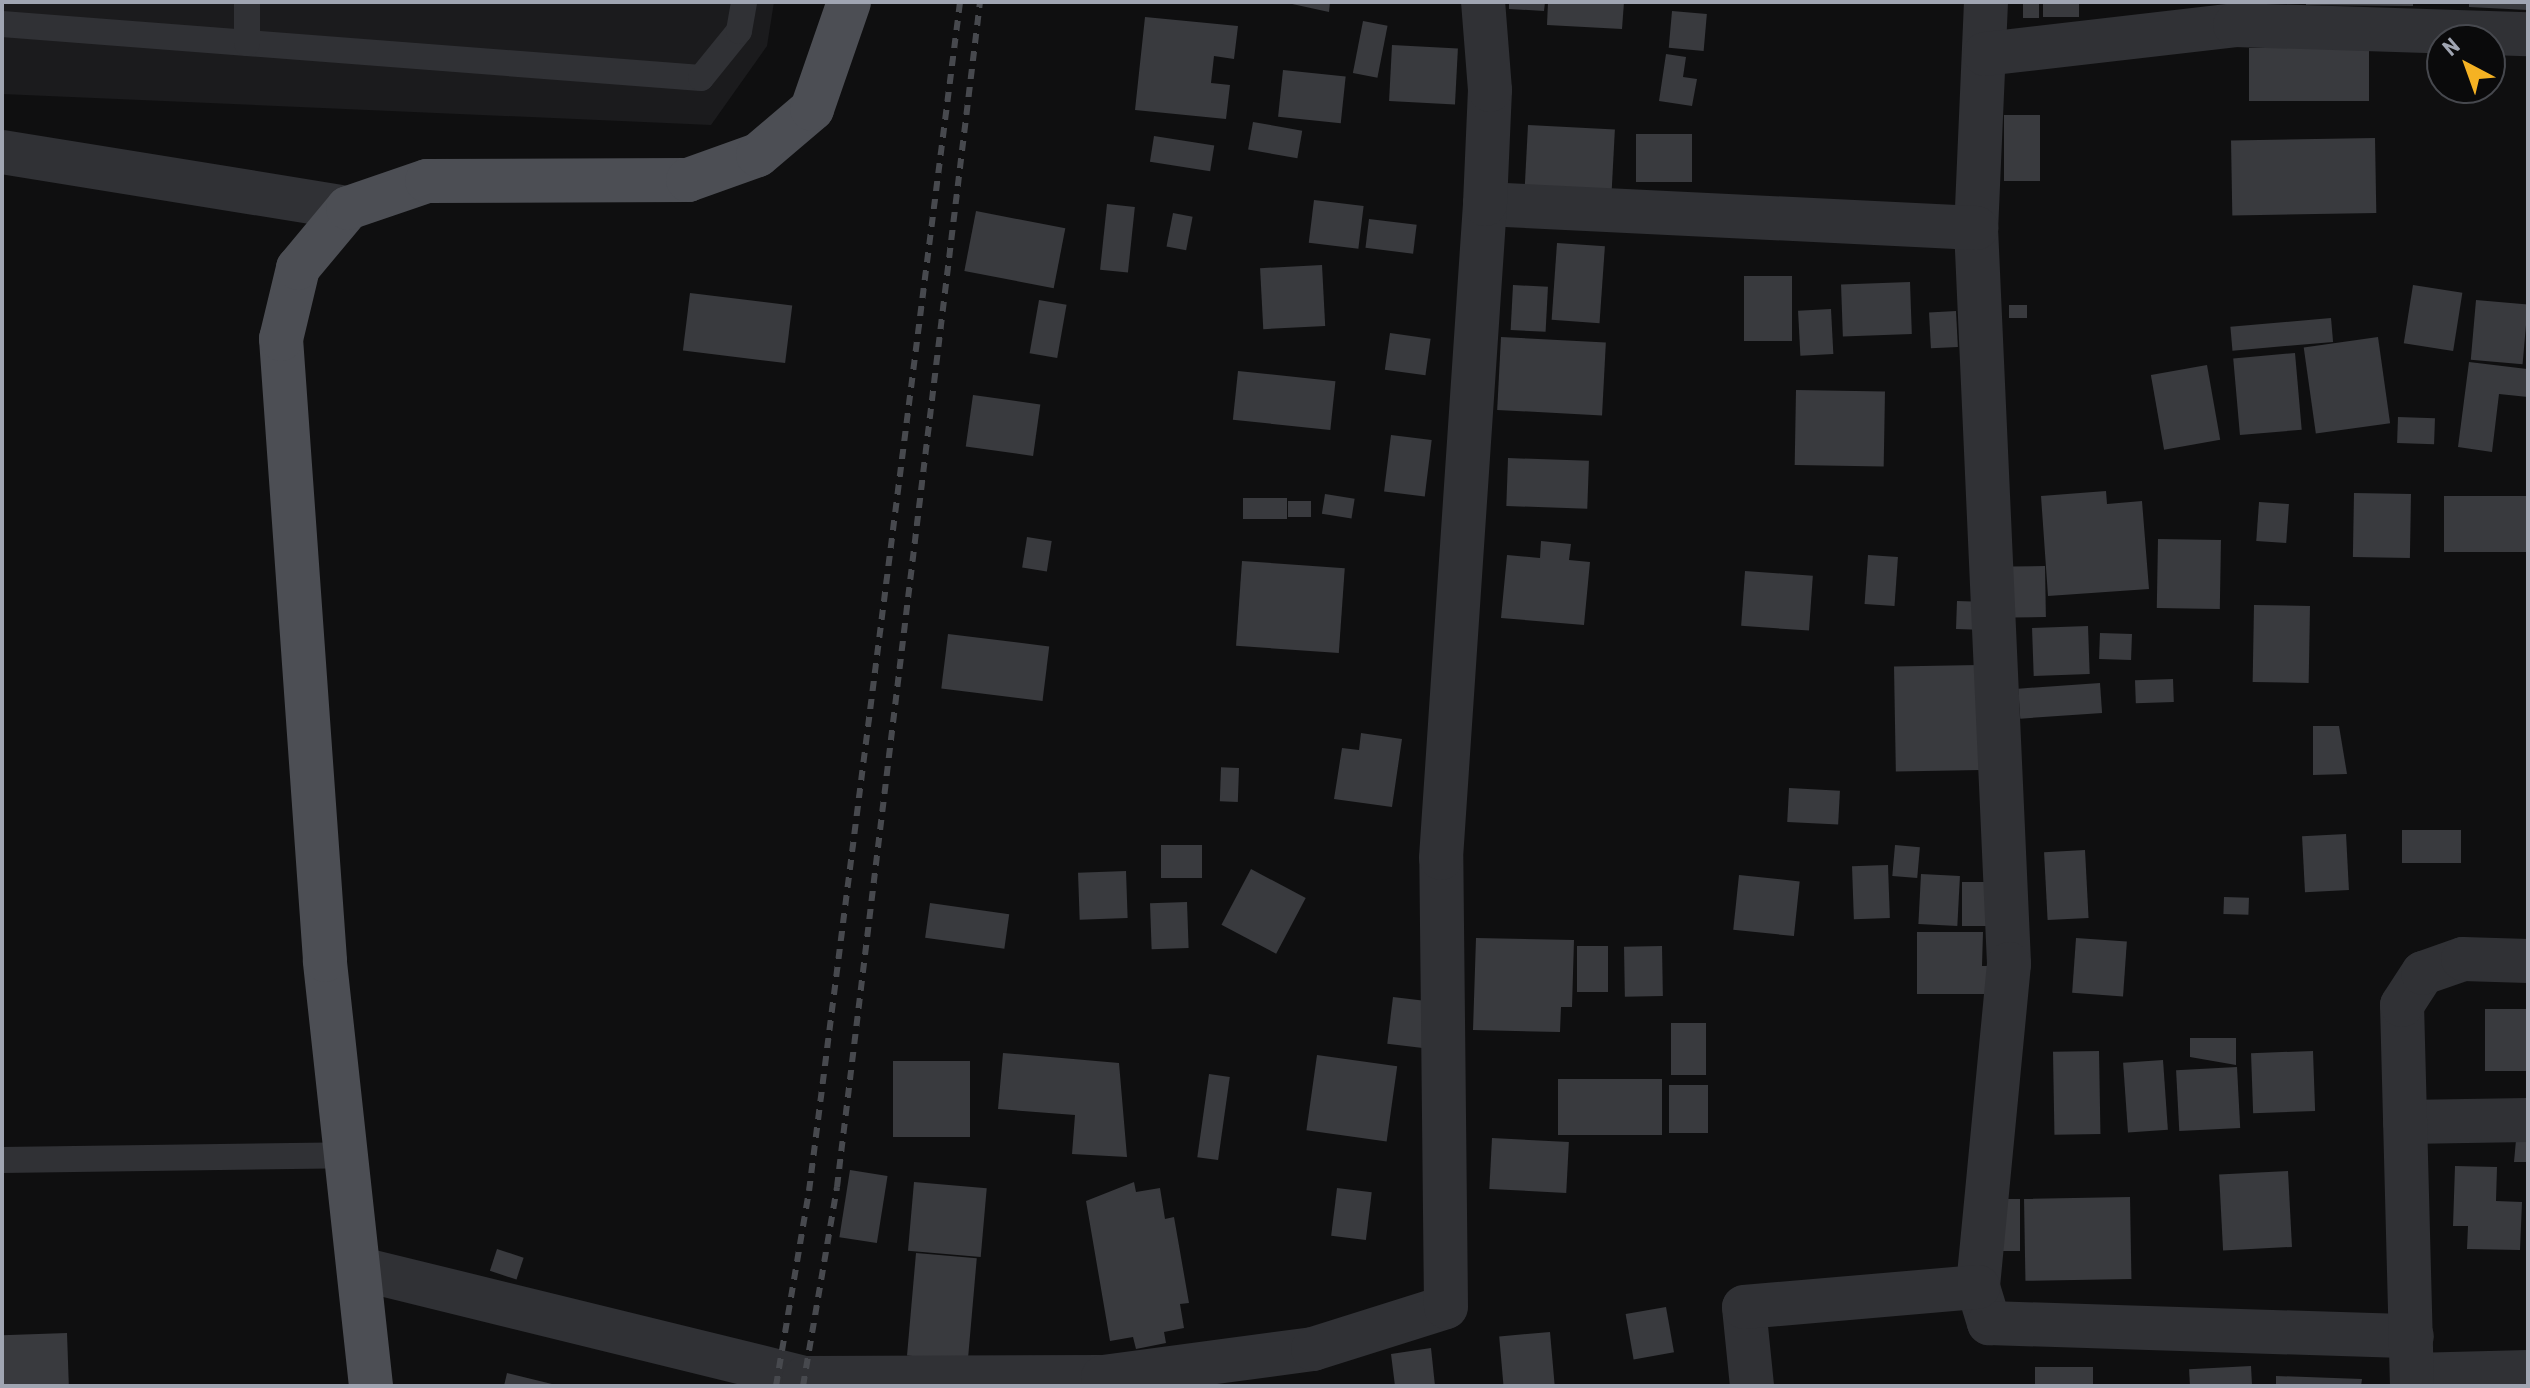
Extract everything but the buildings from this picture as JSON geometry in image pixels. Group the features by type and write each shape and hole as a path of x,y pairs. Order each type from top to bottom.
{"main road":[{"path":"371,1386 361,1269 325,960 281,339 298,268 348,208 427,181 688,180 758,155 812,109 849,2"}],"street":[{"path":"361,1269 778,1376 1169,1376 1316,1367 1446,1307 1441,858 1485,204 1490,90 1483,2"},
{"path":"1986,2 1976,228 2009,964 1978,1287 1989,1323 2412,1366 2528,1372"},
{"path":"1985,54 2235,25 2528,34"},
{"path":"2,152 348,208"},
{"path":"1485,204 1976,228"},
{"path":"2412,1366 2402,1005 2423,973 2463,959 2528,961"},
{"path":"2405,1122 2528,1120"},
{"path":"1752,1386 1744,1307 1978,1287"}],"lane":[{"path":"247,2 247,43"},
{"path":"2,24 701,78 739,31 744,2"},
{"path":"2,1160 348,1155"}],"shaded area":[{"path":"2,2 774,2 767,46 711,125 2,94"}],"railway":[{"path":"776,1386 809,1191 960,2"},
{"path":"803,1386 837,1187 980,2"}]}
